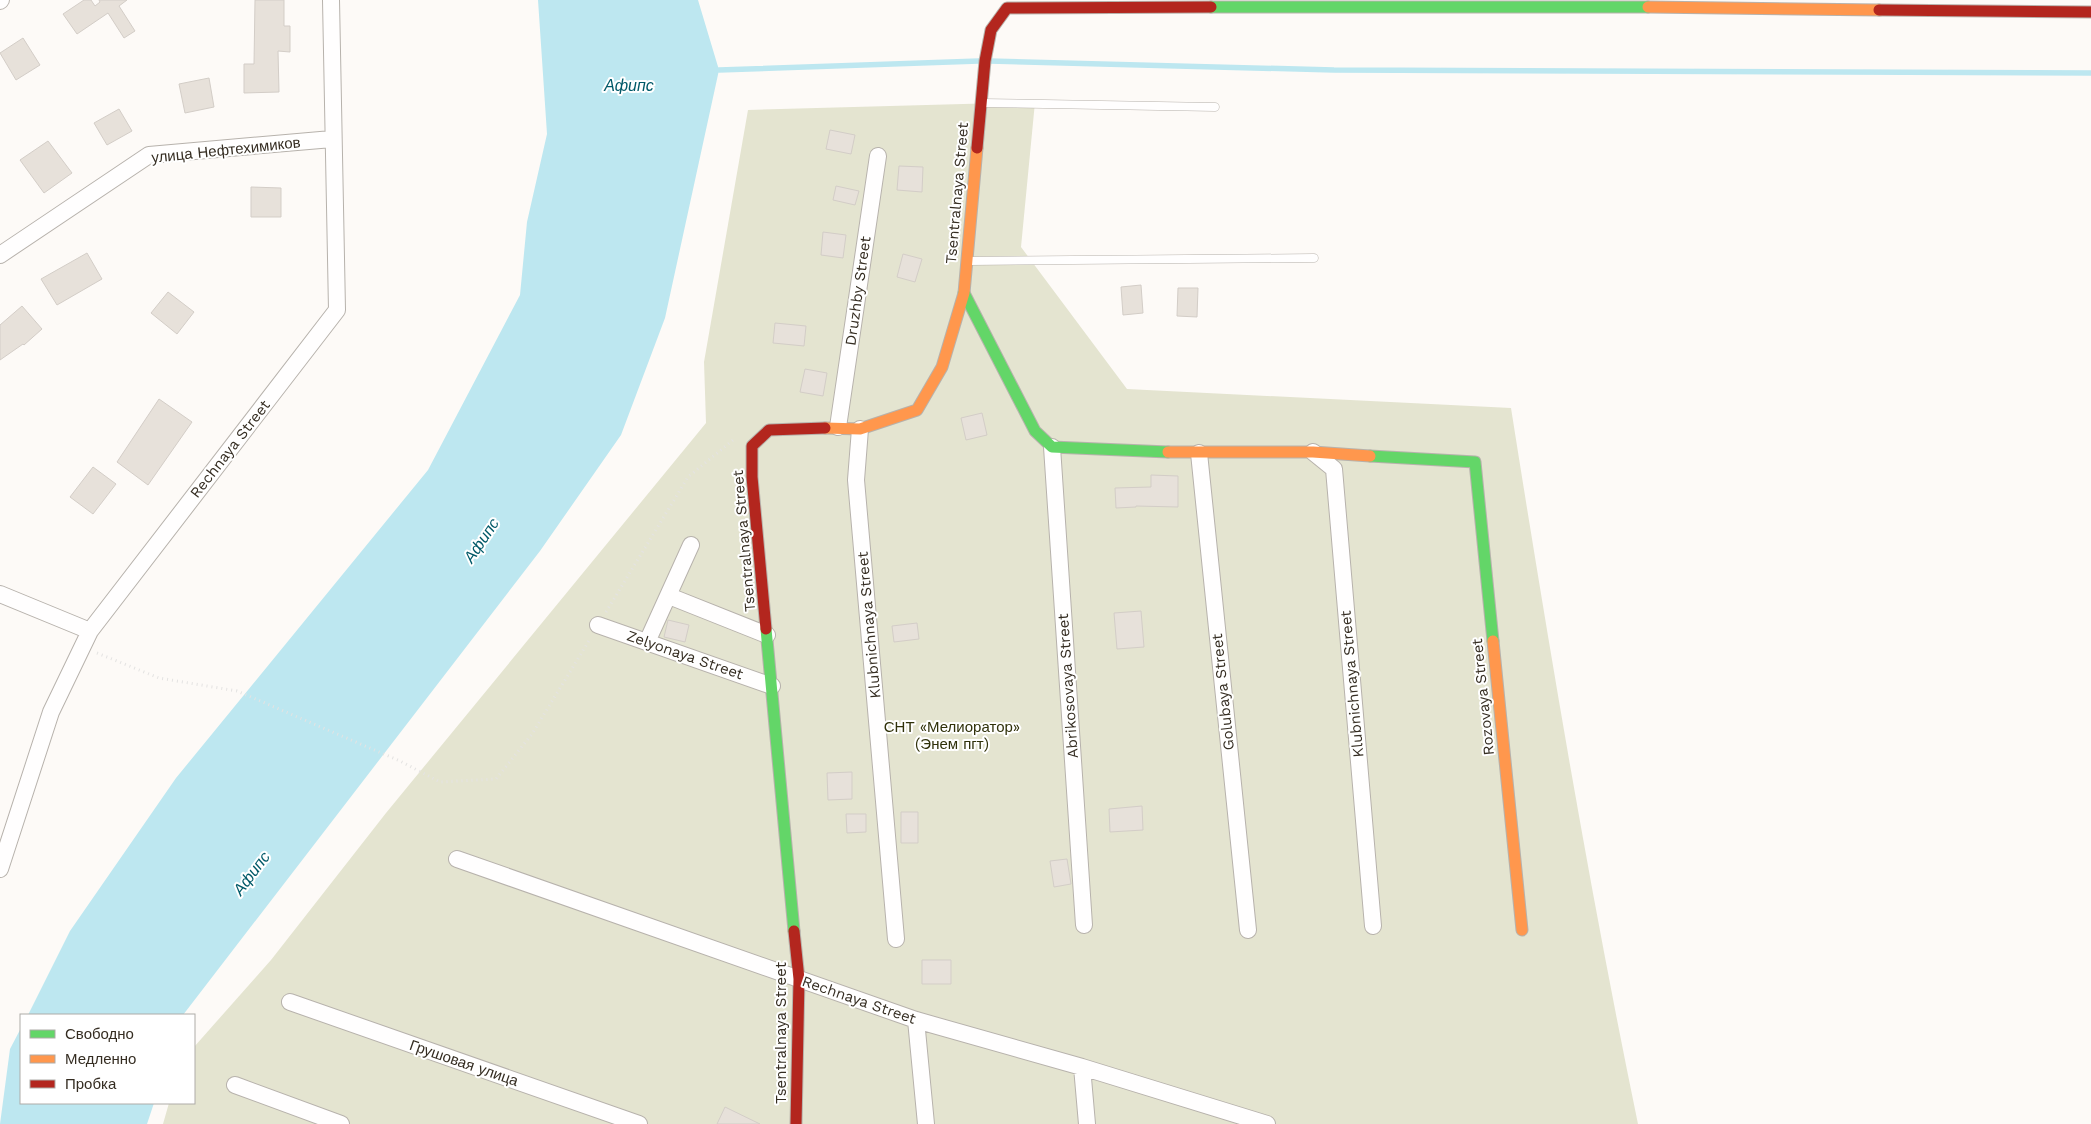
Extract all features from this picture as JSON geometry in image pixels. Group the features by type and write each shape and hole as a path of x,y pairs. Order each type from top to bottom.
{"street":[{"name":"Rechnaya Street","path":"0,869 51,712 86,638 337,310 332,139 331,0"},
{"path":"1072,3 1581,3 2091,12"},
{"name":"Tsentralnaya Street","path":"796,1124 799,979 752,477 752,446 769,430 838,427 860,429 917,410 942,367 964,293 980,103 991,30 1007,8 1072,3"},
{"name":"улица Нефтехимиков","path":"0,255 149,155 332,139"},
{"name":"Druzhby Street","path":"838,427 878,156"},
{"path":"964,293 1035,431 1052,447 1199,453 1313,452"},
{"name":"Klubnichnaya Street","path":"860,429 856,480 896,940"},
{"name":"Abrikosovaya Street","path":"1052,447 1084,925"},
{"name":"Klubnichnaya Street","path":"1313,452 1334,469 1373,926"},
{"name":"Rozovaya Street","path":"1313,452 1475,462 1522,930"},
{"name":"Golubaya Street","path":"1199,453 1248,930"},
{"path":"647,642 691,545"},
{"path":"0,594 86,638"},
{"path":"669,596 767,635"},
{"name":"Zelyonaya Street","path":"598,625 772,686"},
{"name":"Rechnaya Street","path":"457,859 916,1020 1082,1067 1242,1120 1267,1124"},
{"name":"Грушовая улица","path":"290,1002 638,1124"},
{"path":"916,1020 926,1124"},
{"path":"1082,1067 1087,1124"},
{"path":"235,1085 341,1124"}],"lane":[{"path":"980,103 1215,107"},
{"path":"967,261 1314,258"}],"path":[{"path":"86,638 105,658 159,678 237,691 400,761"}],"green space":[{"name":"СНТ «Мелиоратор» (Энем пгт)","path":"1035,102 1021,247 1127,389 1511,408 1570,767 1638,1124 163,1124 169,1104 195,1104 195,1046 271,960 386,813 706,423 704,362 748,110"}],"water":[{"name":"Афипс","path":"538,0 698,0 719,70 665,318 621,435 540,551 184,1014 28,1014 70,931 176,778 428,470 520,295 527,222 547,134"},
{"path":"20,1030 20,1104 154,1104 147,1124 0,1124 10,1049"}],"building":[{"path":"84,0 91,0 95,6 100,2 99,0 127,0 119,6 135,31 124,38 108,13 77,34 63,14"},
{"path":"255,0 284,0 284,26 290,26 290,52 278,51 279,92 244,93 244,64 254,64"},
{"path":"23,38 40,65 16,80 0,53"},
{"path":"209,78 214,107 185,113 179,84"},
{"path":"119,109 132,131 107,145 94,123"},
{"path":"830,130 855,135 851,154 826,149"},
{"path":"48,141 72,173 44,193 20,160"},
{"path":"899,166 923,167 922,192 897,190"},
{"path":"836,186 859,191 855,205 833,200"},
{"path":"251,187 281,188 281,217 251,217"},
{"path":"823,232 846,235 843,258 821,255"},
{"path":"87,253 102,279 57,305 41,279"},
{"path":"903,254 922,259 915,282 897,277"},
{"path":"1141,285 1143,313 1123,315 1121,287"},
{"path":"1178,288 1198,288 1197,317 1177,316"},
{"path":"168,292 194,312 177,334 151,313"},
{"path":"22,306 42,329 24,345 0,360 0,325"},
{"path":"775,323 806,326 804,346 773,343"},
{"path":"805,369 827,373 823,396 800,392"},
{"path":"159,399 192,422 148,485 117,462"},
{"path":"982,413 987,435 966,440 961,418"},
{"path":"93,467 116,484 93,514 70,497"},
{"path":"1151,475 1178,476 1178,507 1136,506 1116,508 1115,488 1151,487"},
{"path":"1141,611 1144,647 1117,649 1114,613"},
{"path":"668,620 689,625 685,642 664,637"},
{"path":"917,623 919,639 894,642 892,626"},
{"path":"852,772 852,799 828,800 827,773"},
{"path":"1142,806 1143,830 1110,832 1109,809"},
{"path":"901,812 918,812 918,843 901,843"},
{"path":"846,814 866,814 866,832 847,833"},
{"path":"1067,859 1071,884 1054,887 1050,861"},
{"path":"922,960 951,960 951,984 922,984"},
{"path":"725,1107 760,1124 717,1124"}],"waterway":[{"path":"719,70 979,61"},
{"path":"989,61 1334,70 2091,73"}],"traffic: fast":[{"path":"1211,7 1648,7"},
{"path":"964,293 1035,431 1052,447 1168,452"},
{"path":"1370,456 1475,462 1493,641"},
{"path":"766,629 794,931"}],"traffic: slow":[{"path":"1648,7 1879,10"},
{"path":"825,428 860,429 917,410 942,367 964,293 977,148"},
{"path":"1168,452 1313,452 1370,456"},
{"path":"1493,641 1522,930"}],"traffic: jam":[{"path":"977,148 985,61 991,30 1007,8 1211,7"},
{"path":"1879,10 2091,12"},
{"path":"766,629 752,477 752,446 769,430 825,428"},
{"path":"794,931 799,979 796,1124"}]}
